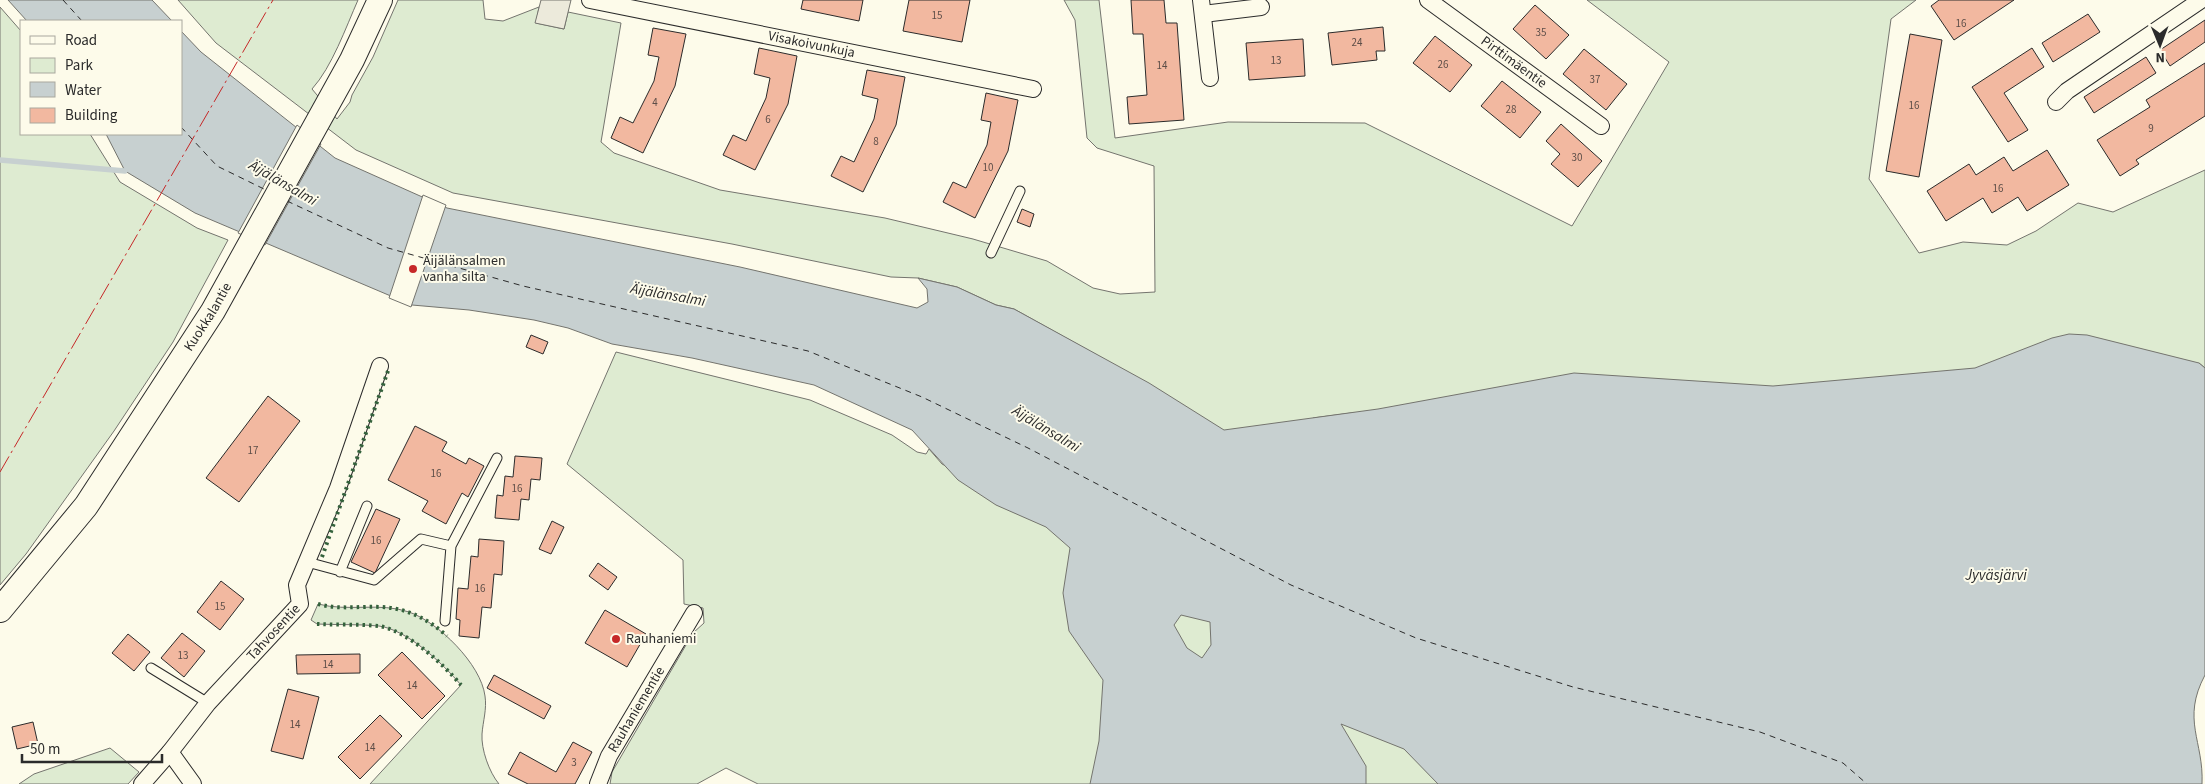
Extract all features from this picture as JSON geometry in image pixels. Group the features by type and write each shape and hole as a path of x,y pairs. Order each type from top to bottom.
{"main road":[{"name":"Kuokkalantie","path":"0,610 86,506 213,311 352,60 380,0"}],"street":[{"name":"Visakoivunkuja","path":"590,0 1033,89"},
{"name":"Pirttimäentie","path":"1428,0 1601,126"},
{"path":"2056,102 2067,91 2201,0"},
{"path":"1210,78 1202,7 1261,7"},
{"name":"Tahvosentie","path":"142,784 170,752 208,702 300,604 297,585 338,488 380,366"},
{"name":"Rauhaniementie","path":"598,784 609,756 694,613"},
{"path":"170,752 193,784"}],"lane":[{"path":"991,253 1020,191"},
{"path":"445,620 451,546 497,458"},
{"path":"340,572 367,506"},
{"path":"308,562 374,580 421,539 451,546"},
{"path":"151,668 208,702"}],"green space":[{"path":"178,0 358,0 326,70 312,89 337,119 350,102 373,57 398,0 483,0 485,19 503,21 539,7 536,23 564,29 568,12 621,23 601,142 614,153 720,190 885,218 973,239 1047,261 1093,288 1120,294 1155,292 1154,166 1097,148 1087,138 1075,20 1064,0 1099,0 1115,138 1228,122 1365,123 1572,226 1669,62 1587,0 1916,0 1891,19 1869,179 1919,253 1963,242 2007,245 2036,231 2078,203 2113,212 2205,170 2205,368 2199,363 2154,400 1351,413 1313,418 1360,521 1095,354 1014,309 996,305 957,287 918,278 891,277 732,244 453,193 356,150 216,43"},
{"path":"0,7 20,30 20,135 91,135 120,182 197,228 228,240 173,342 114,431 26,554 0,585"},
{"path":"616,352 810,400 892,435 917,452 926,454 929,449 942,464 1541,784 758,784 726,768 697,784 610,784 612,772 693,633 704,623 703,608 684,604 683,560 567,464"},
{"path":"318,604 341,607 398,609 420,617 445,635 467,658 482,684 485,696 482,734 484,753 489,767 499,784 370,784 461,685 445,667 402,634 371,625 317,624 311,620"},
{"path":"110,748 139,772 128,784 19,784 34,774"}],"shaded area":[{"path":"541,0 571,0 564,29 535,23"}],"water":[{"path":"8,0 152,0 171,20 26,20"},
{"name":"Jyväsjärvi","path":"182,32 201,52 335,158 447,208 740,267 917,308 928,302 927,289 918,278 957,287 996,305 1014,309 1149,383 1224,430 1378,409 1574,373 1773,386 1975,368 2052,338 2069,334 2087,335 2199,363 2205,368 2205,675 2198,691 2194,718 2202,769 2202,784 1438,784 1404,749 1341,724 1366,766 1366,784 1090,784 1099,741 1103,680 1069,631 1063,593 1070,548 1046,527 996,505 958,480 912,430 814,385 692,358 612,344 568,328 534,320 469,310 412,305 195,213 125,171 107,135 182,135","holes":["1181,615 1210,622 1211,645 1202,658 1187,648 1174,625"]}],"pier":[{"path":"297,125 321,144 265,245 238,233"},
{"path":"423,195 446,205 411,307 389,298"}],"building":[{"path":"803,0 863,0 859,21 801,9"},
{"path":"909,0 970,0 962,42 903,31"},
{"path":"1131,0 1164,0 1166,23 1177,23 1184,120 1129,124 1127,97 1147,95 1143,34 1133,34"},
{"path":"1939,0 2014,0 1954,40 1931,6"},
{"path":"1535,5 1569,35 1546,59 1513,29"},
{"path":"2088,14 2100,32 2053,62 2042,43"},
{"path":"2205,20 2205,42 2170,66 2160,50"},
{"path":"1383,27 1385,51 1376,51 1377,60 1332,65 1328,33"},
{"path":"653,28 686,34 675,86 643,153 611,138 620,117 633,123 654,81 659,57 648,55"},
{"path":"1910,34 1942,40 1919,177 1886,171"},
{"path":"1435,36 1472,65 1450,92 1413,63"},
{"path":"1303,39 1305,76 1249,80 1246,43"},
{"path":"759,48 797,56 788,104 755,170 723,155 733,135 746,141 766,98 770,78 754,74"},
{"path":"2032,48 2044,67 2004,93 2028,130 2008,142 1972,87"},
{"path":"1584,49 1627,84 1606,110 1563,74"},
{"path":"2146,57 2156,73 2094,113 2084,97"},
{"path":"2205,63 2205,116 2136,160 2139,164 2120,176 2097,140 2150,107 2146,100"},
{"path":"867,70 905,77 896,125 863,192 831,176 841,156 854,162 874,119 878,99 862,95"},
{"path":"1502,81 1541,112 1520,138 1481,106"},
{"path":"986,93 1018,100 1008,151 975,218 943,202 953,182 966,188 987,145 991,122 981,120"},
{"path":"1561,124 1602,161 1578,187 1551,164 1560,154 1546,141"},
{"path":"2047,150 2069,185 2027,211 2018,197 1992,213 1983,198 1946,221 1927,191 1969,164 1976,175 2004,157 2013,171"},
{"path":"1022,209 1034,214 1030,227 1017,222"},
{"path":"531,335 548,342 543,354 526,347"},
{"path":"268,396 300,421 239,502 206,478"},
{"path":"415,426 447,442 442,451 466,464 469,458 484,466 468,497 462,493 446,524 422,511 428,501 388,480"},
{"path":"515,456 542,458 540,480 531,479 529,500 521,499 519,520 495,518 497,495 503,496 505,476 513,477"},
{"path":"376,509 400,519 375,573 351,562"},
{"path":"552,521 564,527 551,554 539,549"},
{"path":"479,539 504,541 502,575 494,574 491,608 482,607 479,638 459,636 460,620 456,619 458,588 468,589 471,556 478,557"},
{"path":"598,563 617,577 608,590 589,576"},
{"path":"221,581 244,599 220,630 197,612"},
{"name":"Rauhaniemi","path":"605,610 646,634 627,667 585,643"},
{"path":"182,633 205,651 184,677 161,658"},
{"path":"128,634 150,652 134,671 112,653"},
{"path":"402,652 445,696 422,719 378,675"},
{"path":"360,654 360,673 297,674 296,655"},
{"path":"494,675 551,706 544,719 487,688"},
{"path":"288,689 319,697 303,759 271,751"},
{"path":"380,715 402,736 360,779 338,757"},
{"path":"33,722 38,744 17,749 12,727"},
{"path":"573,742 592,752 575,784 528,784 508,774 520,752 556,772"}],"waterway":[{"path":"0,160 125,171"}],"ferry route":[{"path":"63,0 81,20"},
{"path":"182,128 217,166 266,190"},
{"path":"287,201 388,248 523,286 808,351 922,397 1028,448 1291,585 1416,638 1573,687 1760,732 1843,763 1867,784"}],"hedge":[{"path":"322,557 389,368"},
{"path":"318,604 334,607 381,607 400,610 425,620 447,636"},
{"path":"317,624 371,625 402,634 445,668 461,685"}],"power":[{"path":"0,472 273,0"}],"place":[{"name":"Äijälänsalmen vanha silta","path":"413,269"},
{"name":"Rauhaniemi","path":"616,639"}],"water label":[{"name":"Äijälänsalmi","path":"283,183"},
{"name":"Äijälänsalmi","path":"668,295"},
{"name":"Äijälänsalmi","path":"1046,429"}]}
